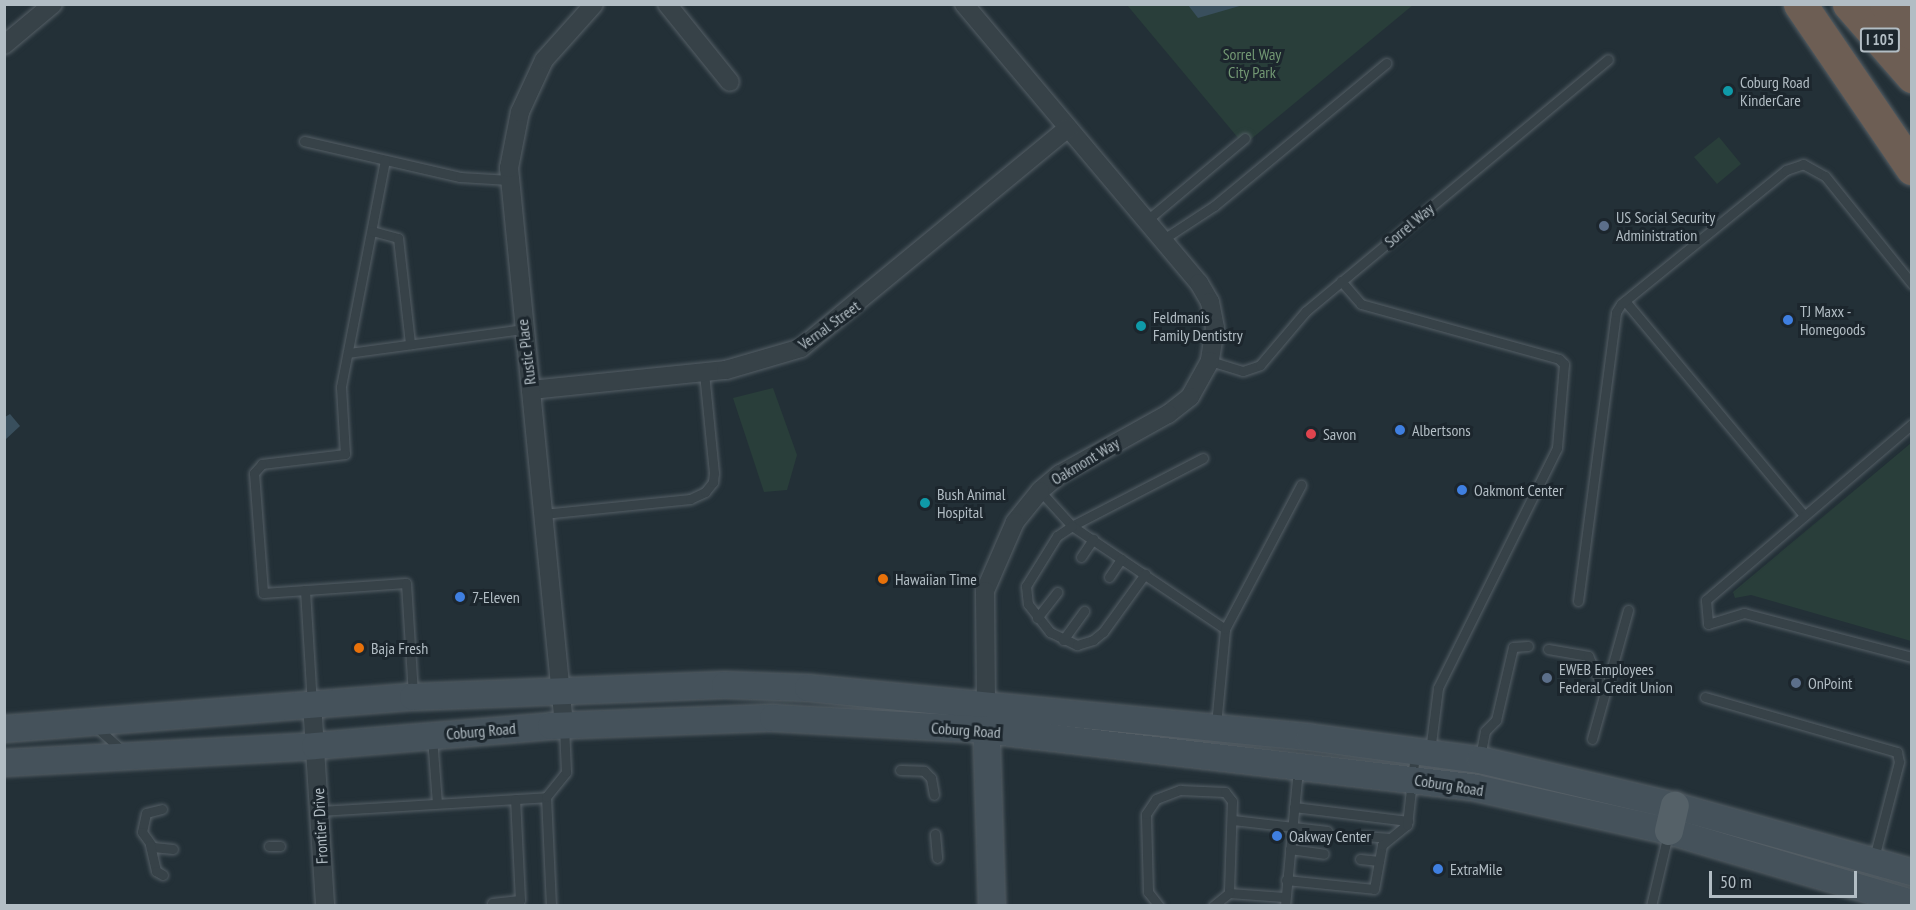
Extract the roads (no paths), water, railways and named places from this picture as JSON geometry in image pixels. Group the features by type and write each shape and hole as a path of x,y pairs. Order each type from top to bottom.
{"highway":[{"path":"1800,4 1911,168"},
{"name":"I 105","path":"1849,4 1911,76"}],"main road":[{"name":"Coburg Road","path":"4,729 312,703 733,685 986,703 1216,727 1480,760 1672,818 1911,903"},
{"name":"Oakmont Way","path":"986,703 992,906"},
{"name":"Coburg Road","path":"4,763 315,746 564,725 773,718 986,730 1413,779 1672,818 1873,861 1911,872"}],"street":[{"path":"4,45 53,4"},
{"name":"Rustic Place","path":"564,725 509,180 512,147 527,94 555,45 594,4"},
{"path":"666,4 730,82"},
{"path":"964,4 1162,240"},
{"name":"Vernal Street","path":"531,390 704,372 767,360 814,339 1068,128"},
{"name":"Oakmont Way","path":"986,703 985,591 1012,528 1040,491 1069,468 1182,405 1196,390 1210,361 1215,328 1210,302 1199,283 1162,240"},
{"name":"Frontier Drive","path":"312,703 325,906"}],"lane":[{"name":"Sorrel Way","path":"1210,361 1243,371 1254,369 1297,320 1341,281 1608,59"},
{"path":"1162,240 1215,206 1386,63"},
{"path":"1146,221 1245,138"},
{"path":"304,141 466,178 509,180"},
{"path":"385,160 340,393 345,454 262,464 254,470 263,593 406,583 413,697"},
{"path":"1578,601 1616,312 1625,301 1786,170 1803,164 1825,176 1911,284"},
{"path":"372,231 398,238 410,344"},
{"path":"1286,880 1371,891 1382,845 1405,828 1408,821 1413,779 1423,752 1438,688 1557,448 1564,364 1559,359 1361,304 1341,281"},
{"path":"1625,301 1803,514"},
{"path":"348,353 523,329"},
{"path":"543,514 690,499 705,492 713,482 714,473 704,372"},
{"path":"1911,424 1708,596 1708,624 1743,613 1911,657"},
{"path":"1144,574 1098,636 1077,645 1064,640 1037,618 1028,604 1028,579 1057,536 1072,525 1203,458"},
{"path":"1216,727 1225,629 1300,485"},
{"path":"1040,491 1072,525 1225,629"},
{"path":"1081,557 1093,539"},
{"path":"1109,577 1121,559"},
{"path":"305,590 312,703"},
{"path":"1037,618 1057,592"},
{"path":"1592,739 1628,610"},
{"path":"1064,640 1084,611"},
{"path":"1480,760 1485,731 1496,720 1512,650 1516,645 1528,646"},
{"path":"1548,649 1588,656 1605,692"},
{"path":"1705,697 1897,752 1899,762 1873,861"},
{"path":"90,720 108,741 131,756"},
{"path":"551,906 546,797 566,772 564,725"},
{"path":"431,735 437,803"},
{"path":"1229,893 1284,901 1298,765"},
{"path":"900,770 928,774 934,795"},
{"path":"1159,906 1148,892 1146,814 1151,804 1174,790 1225,792 1232,801 1229,893 1214,906"},
{"path":"320,811 546,797"},
{"path":"492,903 520,900 515,799"},
{"path":"1294,807 1408,821"},
{"path":"162,809 148,811 142,820 142,832 150,845 156,871 163,875"},
{"path":"1651,906 1672,818"},
{"path":"1233,820 1327,831"},
{"path":"935,834 937,858"},
{"path":"1363,836 1390,838"},
{"path":"150,845 173,849"},
{"path":"270,846 280,846"},
{"path":"1290,849 1324,854"},
{"path":"1360,859 1379,861"}],"water":[{"path":"1188,5 1243,5 1198,18"},
{"path":"10,414 20,426 5,440 5,417"}],"place":[{"name":"Coburg Road KinderCare","path":"1728,91"},
{"name":"US Social Security Administration","path":"1604,226"},
{"name":"TJ Maxx - Homegoods","path":"1788,320"},
{"name":"Feldmanis Family Dentistry","path":"1141,326"},
{"name":"Albertsons","path":"1400,430"},
{"name":"Savon","path":"1311,434"},
{"name":"Oakmont Center","path":"1462,490"},
{"name":"Bush Animal Hospital","path":"925,503"},
{"name":"Hawaiian Time","path":"883,579"},
{"name":"7-Eleven","path":"460,597"},
{"name":"Baja Fresh","path":"359,648"},
{"name":"EWEB Employees Federal Credit Union","path":"1547,678"},
{"name":"OnPoint","path":"1796,683"},
{"name":"Oakway Center","path":"1277,836"},
{"name":"ExtraMile","path":"1438,869"}],"park label":[{"name":"Sorrel Way City Park","path":"1252,63"}]}
